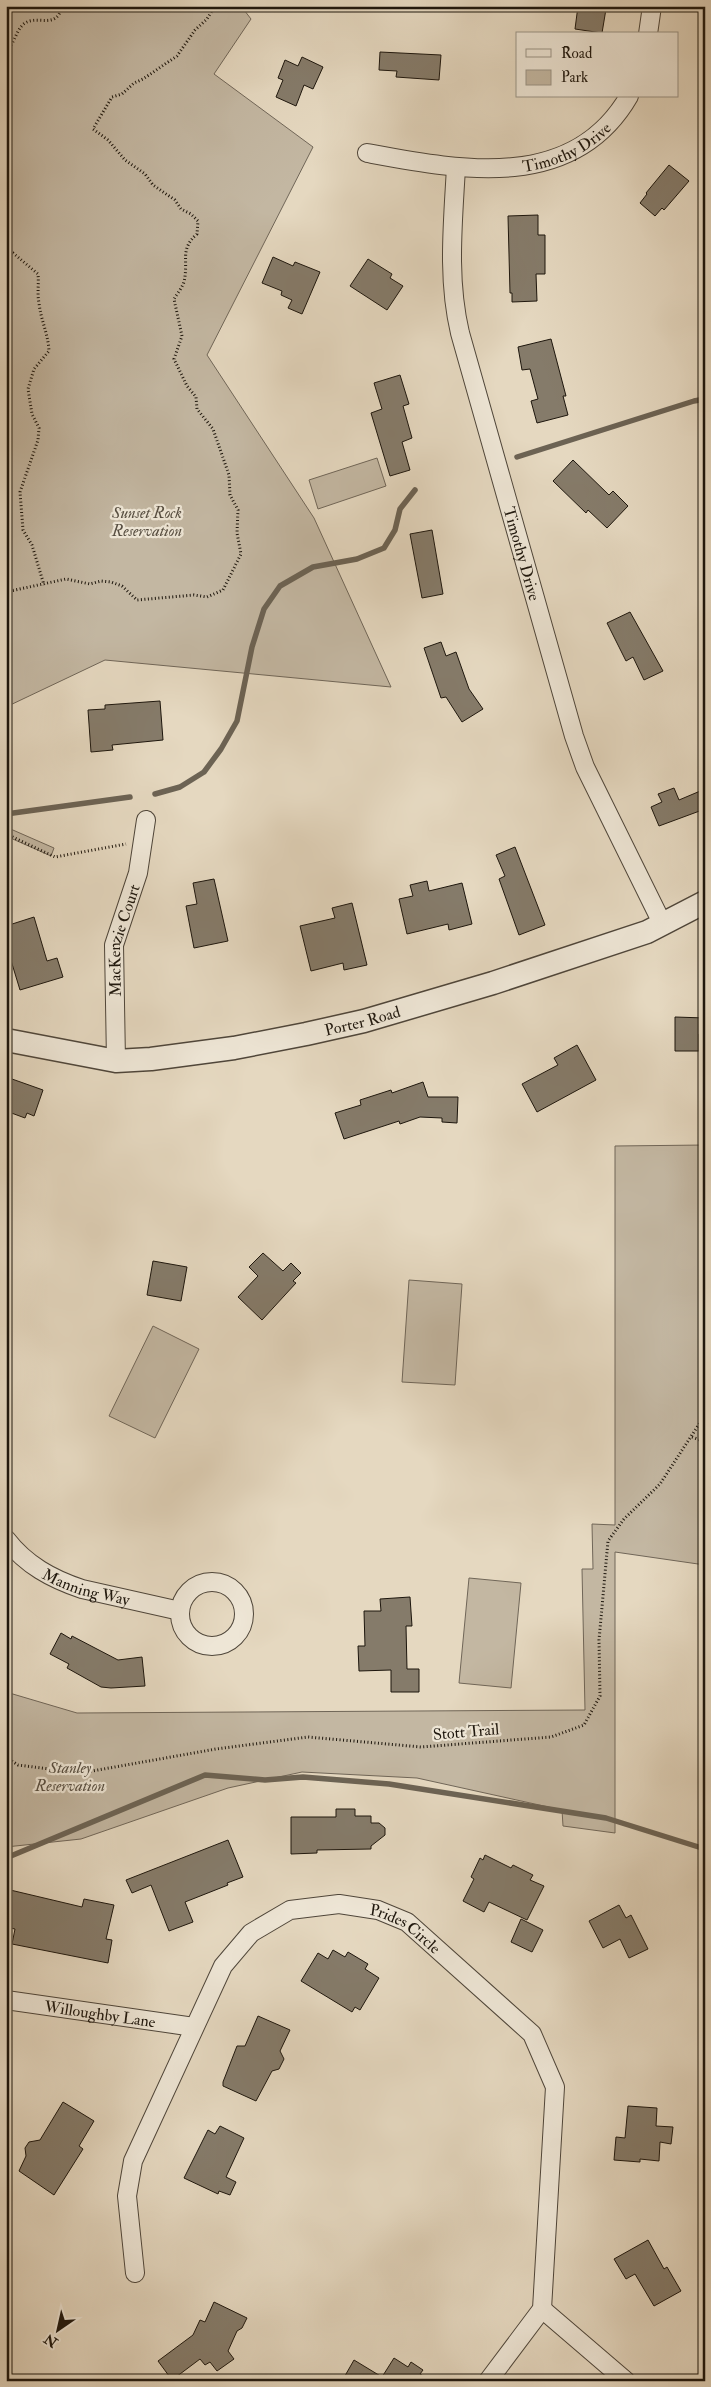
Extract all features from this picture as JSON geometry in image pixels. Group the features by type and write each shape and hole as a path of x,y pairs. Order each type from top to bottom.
{"street":[{"path":"648,32 652,6"},
{"name":"Timothy Drive","path":"367,152 456,167 504,168 532,164 558,158 595,138 615,118 628,98"},
{"name":"Timothy Drive","path":"456,167 451,273 460,333 574,736 585,767 662,923"},
{"name":"MacKenzie Court","path":"116,1061 114,945 138,873 146,820"},
{"name":"Porter Road","path":"6,1040 116,1061 151,1059 234,1048 364,1021 493,984 647,932 705,902"},
{"name":"Manning Way","path":"6,1539 13,1549 38,1569 66,1584 180,1610"},
{"name":"Prides Circle","path":"134,2273 127,2196 132,2161 223,1966 251,1933 272,1919 290,1910 339,1904 378,1910 407,1922 532,2034 555,2087 542,2309"},
{"name":"Willoughby Lane","path":"6,2000 194,2027"},
{"path":"488,2381 542,2309 626,2381"}],"path":[{"path":"6,50 10,47 19,29 24,24 29,21 48,21 57,17 62,6"},
{"path":"6,592 66,579 90,584 101,581 111,582 128,590 132,598 136,600 194,595 207,597 223,590 241,554 237,533 238,510 230,495 229,475 213,429 197,409 196,397 187,386 174,359 182,336 174,299 184,284 187,263 185,252 188,242 198,234 198,222 191,214 180,209 175,200 153,185 145,174 125,160 108,140 93,129 112,97 122,94 134,82 143,80 177,56 215,6"},
{"path":"6,251 13,253 38,274 38,301 42,321 48,335 49,351 46,358 34,369 28,389 32,414 38,428 38,440 20,492 23,530 35,553 44,585"},
{"path":"6,834 55,857 123,844 142,845"},
{"name":"Stott Trail","path":"6,1757 18,1765 81,1773 216,1749 308,1737 421,1747 551,1737 584,1724 600,1696 599,1640 604,1562 608,1541 624,1519 660,1484 705,1415"},
{"path":"692,1437 705,1442"}],"green space":[{"name":"Sunset Rock Reservation","path":"6,6 241,6 251,19 214,74 313,147 207,355 314,518 391,687 105,660 6,707"},
{"path":"377,458 386,486 318,509 309,480"},
{"path":"6,827 54,848 51,856 6,836"},
{"name":"Stanley Reservation","path":"705,1145 705,1565 615,1552 615,1833 563,1826 562,1810 417,1778 302,1772 228,1788 81,1839 6,1847 6,1692 77,1713 585,1710 582,1569 593,1569 592,1524 615,1525 615,1146"},
{"path":"409,1280 462,1284 455,1385 402,1382"},
{"path":"153,1326 199,1349 155,1438 109,1416"},
{"path":"469,1578 521,1583 511,1688 459,1683"}],"building":[{"path":"578,6 601,6 601,8 606,9 602,32 575,29"},
{"path":"380,52 441,55 439,80 396,77 397,71 379,70"},
{"path":"302,57 323,67 313,89 304,85 296,106 276,97 283,80 278,78 285,60 298,66"},
{"path":"669,165 689,181 664,210 662,208 655,216 640,203"},
{"path":"538,215 538,235 545,235 545,274 536,274 537,301 512,302 512,293 510,293 508,216"},
{"path":"273,257 293,266 295,262 320,272 302,314 288,308 292,300 281,295 282,291 262,283"},
{"path":"368,259 392,274 390,278 403,286 387,310 350,286"},
{"path":"551,339 566,396 563,396 568,415 537,423 531,401 538,399 530,369 522,370 518,347"},
{"path":"400,375 409,404 403,406 412,438 402,442 410,470 390,476 371,413 382,409 374,383"},
{"path":"573,460 609,495 613,491 628,506 607,528 588,510 586,513 553,481"},
{"path":"432,530 443,594 422,598 410,534"},
{"path":"630,612 663,671 644,680 633,657 626,661 607,623"},
{"path":"441,642 446,656 456,652 469,689 483,709 462,722 446,697 441,698 424,648"},
{"path":"160,701 163,740 112,745 113,750 91,752 88,710 105,709 105,705"},
{"path":"674,788 679,800 705,789 705,809 659,826 651,807 662,802 658,794"},
{"path":"515,847 545,925 519,935 499,879 505,876 496,855"},
{"path":"214,879 228,941 194,948 186,906 197,904 193,883"},
{"path":"427,881 429,891 462,883 472,924 449,930 448,924 407,934 399,899 413,896 410,885"},
{"path":"352,903 367,965 344,970 343,963 311,971 300,926 335,918 332,908"},
{"path":"34,917 47,961 57,958 63,977 20,990 6,944 6,926"},
{"path":"675,1017 705,1018 705,1034 699,1034 699,1051 675,1051"},
{"path":"577,1045 596,1080 537,1112 522,1084 558,1065 554,1058"},
{"path":"12,1079 43,1090 34,1116 27,1113 25,1118 6,1111 6,1095"},
{"path":"423,1082 428,1097 458,1097 457,1123 442,1122 442,1118 420,1117 400,1124 399,1121 344,1139 335,1113 361,1105 360,1100 391,1090 392,1093"},
{"path":"263,1253 283,1271 291,1263 301,1273 293,1281 296,1283 262,1320 238,1297 258,1276 249,1267"},
{"path":"153,1261 187,1267 181,1301 147,1295"},
{"path":"410,1597 412,1626 406,1626 407,1669 419,1669 419,1692 391,1692 391,1670 359,1671 358,1646 365,1646 364,1611 381,1611 380,1599"},
{"path":"61,1633 71,1639 72,1636 118,1660 142,1657 145,1686 101,1687 67,1668 69,1664 50,1654"},
{"path":"336,1809 355,1809 355,1816 371,1816 371,1823 379,1823 385,1828 385,1835 371,1846 371,1849 317,1850 317,1853 291,1854 291,1817 336,1817"},
{"path":"228,1840 243,1877 185,1902 193,1922 169,1931 151,1885 132,1893 126,1880"},
{"path":"485,1855 511,1868 513,1865 533,1875 530,1880 544,1886 527,1920 489,1902 484,1912 463,1901 474,1879 471,1877 480,1858 483,1860"},
{"path":"6,1889 82,1907 84,1899 114,1905 106,1939 112,1940 108,1963 12,1944 15,1929 6,1927"},
{"path":"619,1905 626,1918 631,1915 648,1949 629,1958 620,1939 603,1948 589,1921"},
{"path":"521,1919 543,1930 532,1952 511,1942"},
{"path":"333,1950 345,1957 348,1952 368,1964 365,1969 379,1978 360,2010 355,2007 352,2012 301,1981 318,1953 328,1959"},
{"path":"258,2016 290,2030 280,2051 284,2059 279,2069 272,2071 256,2101 223,2086 223,2082 237,2046 245,2046"},
{"path":"63,2102 94,2121 79,2146 83,2149 54,2195 19,2171 26,2156 25,2148 29,2142 40,2140"},
{"path":"628,2106 657,2108 656,2126 673,2127 671,2144 660,2142 659,2161 640,2159 640,2162 614,2160 616,2137 625,2138"},
{"path":"220,2126 244,2138 226,2177 236,2182 230,2195 219,2191 218,2194 184,2178 208,2130 215,2134"},
{"path":"648,2240 664,2269 667,2267 681,2291 654,2306 635,2274 626,2279 614,2259"},
{"path":"214,2302 247,2318 242,2328 237,2331 228,2351 234,2359 217,2371 210,2362 205,2365 200,2359 172,2380 158,2361 193,2335 200,2320 205,2322"},
{"path":"394,2358 408,2367 411,2362 423,2370 420,2374 431,2381 342,2381 354,2360 382,2377"}],"waterway":[{"path":"517,457 705,399"},
{"path":"155,794 180,787 204,772 221,749 237,721 252,647 264,609 280,586 313,567 357,559 384,548 395,530 400,509 415,490"},
{"path":"6,814 130,797"},
{"path":"6,1858 205,1775 265,1780 303,1777 389,1784 606,1818 705,1849"}]}
